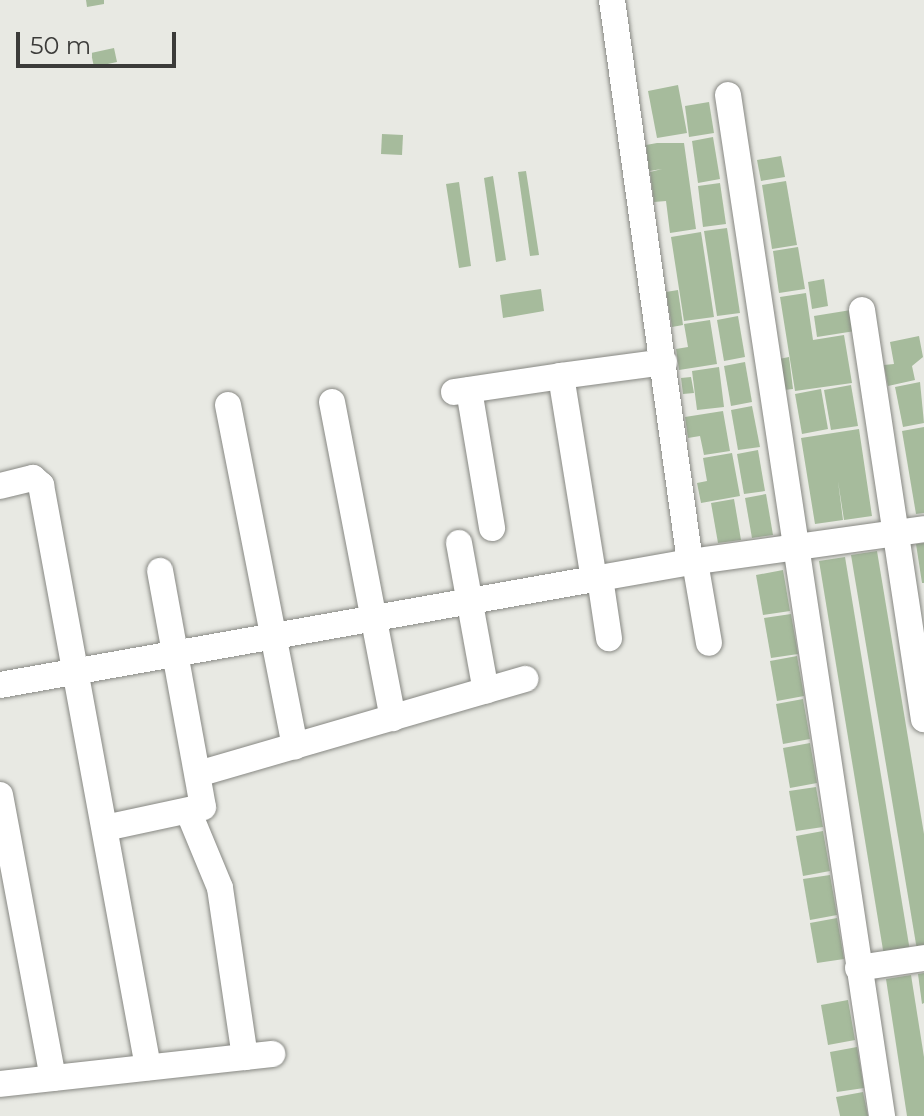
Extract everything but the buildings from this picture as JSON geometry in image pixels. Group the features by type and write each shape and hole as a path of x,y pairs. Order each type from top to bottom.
{"street":[{"path":"612,0 692,562 709,643"},
{"path":"728,95 794,550 882,1116"},
{"path":"862,310 893,534 924,719"},
{"path":"492,528 460,391 664,362"},
{"path":"561,376 609,638"},
{"path":"332,402 393,718"},
{"path":"228,405 295,746"},
{"path":"0,486 33,478 41,485 148,1067"},
{"path":"0,685 692,562 794,550 924,529"},
{"path":"459,543 486,691"},
{"path":"105,828 189,813 203,807 160,571"},
{"path":"198,774 525,679"},
{"path":"0,795 53,1078"},
{"path":"189,813 220,888 245,1057"},
{"path":"858,968 924,958"},
{"path":"0,1084 272,1054"}]}
